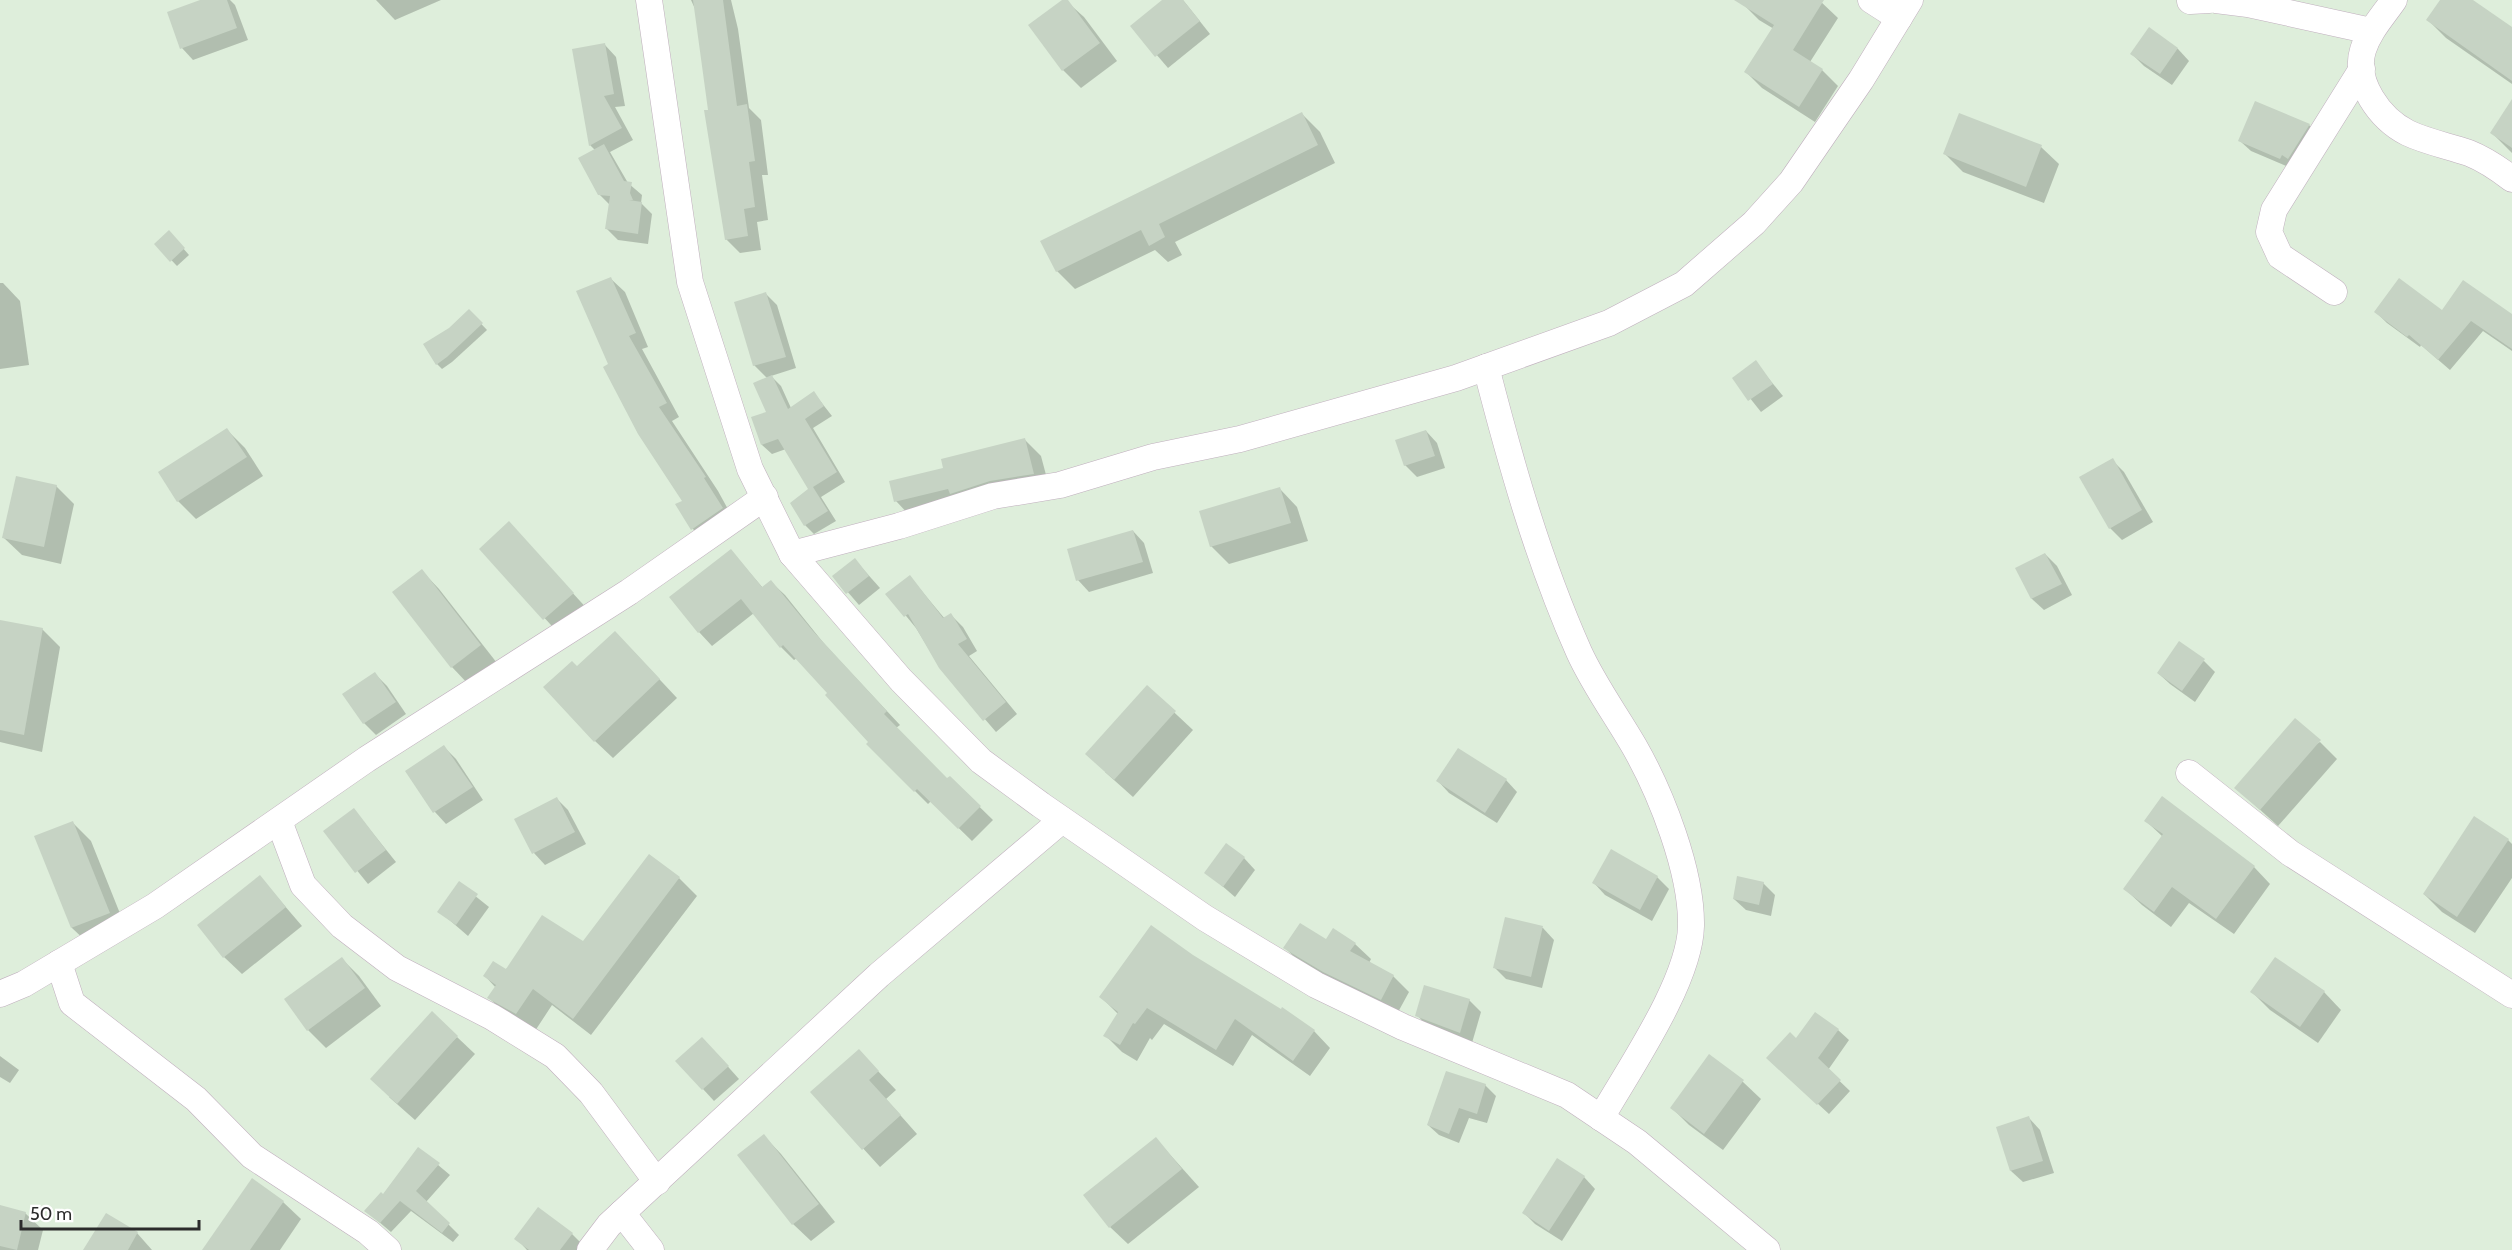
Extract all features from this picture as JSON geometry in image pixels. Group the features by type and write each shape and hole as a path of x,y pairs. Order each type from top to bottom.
{"street":[{"path":"649,0 690,282 750,469 792,554 901,680 981,761 1062,820 1205,918 1316,985 1403,1027 1567,1095 1637,1142 1767,1250"},
{"path":"792,554 899,526 993,496 1060,485 1153,457 1240,439 1456,378 1609,323 1684,284 1754,223 1791,182 1861,80 1904,9 1870,0"},
{"path":"2216,0 2248,4 2371,31"},
{"path":"2394,0 2371,31 2362,52 2362,69 2369,95 2383,114 2409,134 2471,154 2512,178"},
{"path":"2334,292 2280,256 2269,232 2274,210 2362,69"},
{"path":"1486,368 1528,518 1560,607 1580,655 1635,747 1656,789 1686,881 1691,926 1687,956 1672,993 1601,1118"},
{"path":"0,994 24,984 155,906 367,759 629,592 765,497"},
{"path":"2189,773 2290,853 2512,995"},
{"path":"279,820 303,885 342,926 397,968 492,1017 555,1056 591,1093 657,1182"},
{"path":"590,1250 622,1213 879,975 1062,820"},
{"path":"59,963 72,1003 78,1009 196,1099 252,1156 368,1232 388,1250"},
{"path":"622,1213 651,1250"}],"building":[{"path":"200,0 227,0 237,28 180,49 167,12"},
{"path":"693,0 723,0 737,106 747,104 755,161 749,162 755,207 744,209 748,236 725,240 704,110 708,110"},
{"path":"1062,0 1068,0 1100,43 1062,71 1028,25"},
{"path":"1162,0 1183,0 1200,21 1155,57 1130,26"},
{"path":"1734,0 1824,0 1793,50 1823,69 1799,107 1744,72 1774,25"},
{"path":"2440,0 2473,0 2512,27 2512,81 2426,20"},
{"path":"2149,27 2178,48 2160,74 2130,54"},
{"path":"605,43 614,94 604,96 622,128 589,146 572,49"},
{"path":"2512,99 2512,148 2490,133"},
{"path":"2255,101 2310,124 2288,159 2282,155 2280,159 2238,141"},
{"path":"1302,112 1318,145 1159,224 1165,237 1149,246 1141,230 1056,272 1040,241"},
{"path":"1959,113 2042,145 2026,187 1943,154"},
{"path":"604,144 624,181 632,182 630,193 633,200 629,200 642,202 638,234 605,229 610,196 598,195 578,158"},
{"path":"169,230 185,248 170,262 154,244"},
{"path":"611,277 636,333 629,336 667,403 659,407 706,477 704,478 723,508 691,530 675,504 682,501 638,434 603,367 608,364 576,291"},
{"path":"2399,278 2442,310 2463,280 2512,314 2512,349 2471,321 2438,360 2409,335 2407,337 2374,312"},
{"path":"766,292 786,357 753,366 734,302"},
{"path":"469,309 483,323 436,365 423,344 449,328"},
{"path":"1756,360 1773,384 1748,401 1732,378"},
{"path":"772,375 788,409 814,391 824,406 805,419 837,472 813,487 828,511 804,526 790,503 808,489 778,439 761,445 751,417 766,412 753,383"},
{"path":"227,428 247,457 177,502 158,472"},
{"path":"1426,430 1435,456 1404,466 1395,440"},
{"path":"1025,438 1034,474 990,481 950,494 948,489 894,502 889,481 943,468 941,459"},
{"path":"2113,458 2142,510 2109,529 2079,477"},
{"path":"16,476 57,485 44,547 2,538"},
{"path":"1280,487 1291,523 1210,547 1199,511"},
{"path":"509,521 574,593 543,620 479,549"},
{"path":"1133,530 1143,562 1076,581 1067,549"},
{"path":"731,549 762,587 771,580 813,631 887,711 884,714 947,778 950,776 981,806 958,829 917,789 914,792 866,744 868,742 825,695 827,693 783,645 780,648 741,599 698,633 669,597"},
{"path":"2045,553 2062,584 2031,599 2015,568"},
{"path":"855,558 869,576 846,594 832,576"},
{"path":"422,569 481,645 451,668 392,592"},
{"path":"910,575 943,618 951,613 967,639 958,644 1006,702 983,721 939,668 908,614 904,617 885,594"},
{"path":"0,620 43,628 24,735 0,730"},
{"path":"615,631 660,679 594,742 543,687 572,661 577,666"},
{"path":"2179,641 2205,659 2182,691 2157,673"},
{"path":"375,672 396,702 363,724 342,694"},
{"path":"1147,685 1176,711 1114,780 1085,754"},
{"path":"2295,718 2321,740 2260,810 2234,788"},
{"path":"444,745 473,787 433,813 405,771"},
{"path":"1458,748 1507,779 1485,813 1436,781"},
{"path":"2162,796 2255,866 2216,919 2172,887 2154,912 2123,889 2163,834 2144,821"},
{"path":"557,797 575,832 532,854 514,819"},
{"path":"354,808 386,850 355,873 323,831"},
{"path":"2474,816 2509,839 2457,917 2423,894"},
{"path":"73,821 110,913 71,928 34,836"},
{"path":"1226,843 1245,857 1223,887 1204,873"},
{"path":"1611,849 1658,876 1640,910 1592,883"},
{"path":"649,854 680,877 573,1019 533,989 516,1014 487,998 496,985 483,976 493,961 506,969 542,915 583,941"},
{"path":"260,875 286,907 223,958 197,925"},
{"path":"1737,876 1764,882 1759,905 1733,899"},
{"path":"459,881 478,894 456,925 437,912"},
{"path":"1505,917 1543,926 1531,977 1493,968"},
{"path":"1300,923 1326,939 1333,928 1356,943 1350,951 1394,975 1381,1000 1323,972 1283,948"},
{"path":"1151,925 1193,955 1281,1009 1282,1007 1315,1030 1293,1061 1235,1019 1216,1050 1147,1008 1135,1024 1133,1023 1120,1045 1103,1036 1118,1012 1099,997"},
{"path":"342,957 365,988 307,1031 284,999"},
{"path":"2275,957 2325,991 2300,1027 2250,992"},
{"path":"1424,985 1470,999 1460,1033 1415,1016"},
{"path":"432,1011 458,1036 397,1104 370,1079"},
{"path":"1815,1012 1839,1029 1818,1058 1841,1080 1817,1105 1766,1058 1790,1032 1796,1038"},
{"path":"702,1037 729,1066 702,1090 675,1061"},
{"path":"859,1049 879,1071 869,1080 901,1115 862,1150 810,1092"},
{"path":"1709,1054 1744,1080 1704,1134 1670,1108"},
{"path":"1446,1071 1486,1084 1477,1114 1459,1108 1449,1134 1427,1125"},
{"path":"2029,1116 2043,1161 2010,1171 1996,1127"},
{"path":"764,1134 819,1204 792,1225 737,1155"},
{"path":"1156,1137 1182,1169 1109,1228 1083,1195"},
{"path":"418,1147 440,1163 416,1191 450,1223 442,1233 400,1201 380,1223 364,1211 381,1192 383,1194"},
{"path":"1557,1158 1585,1176 1549,1231 1522,1213"},
{"path":"252,1178 284,1201 250,1250 202,1250"},
{"path":"0,1205 26,1212 17,1250 0,1246"},
{"path":"538,1207 573,1233 560,1250 529,1250 514,1239"},
{"path":"106,1213 138,1232 128,1250 83,1250"}]}
